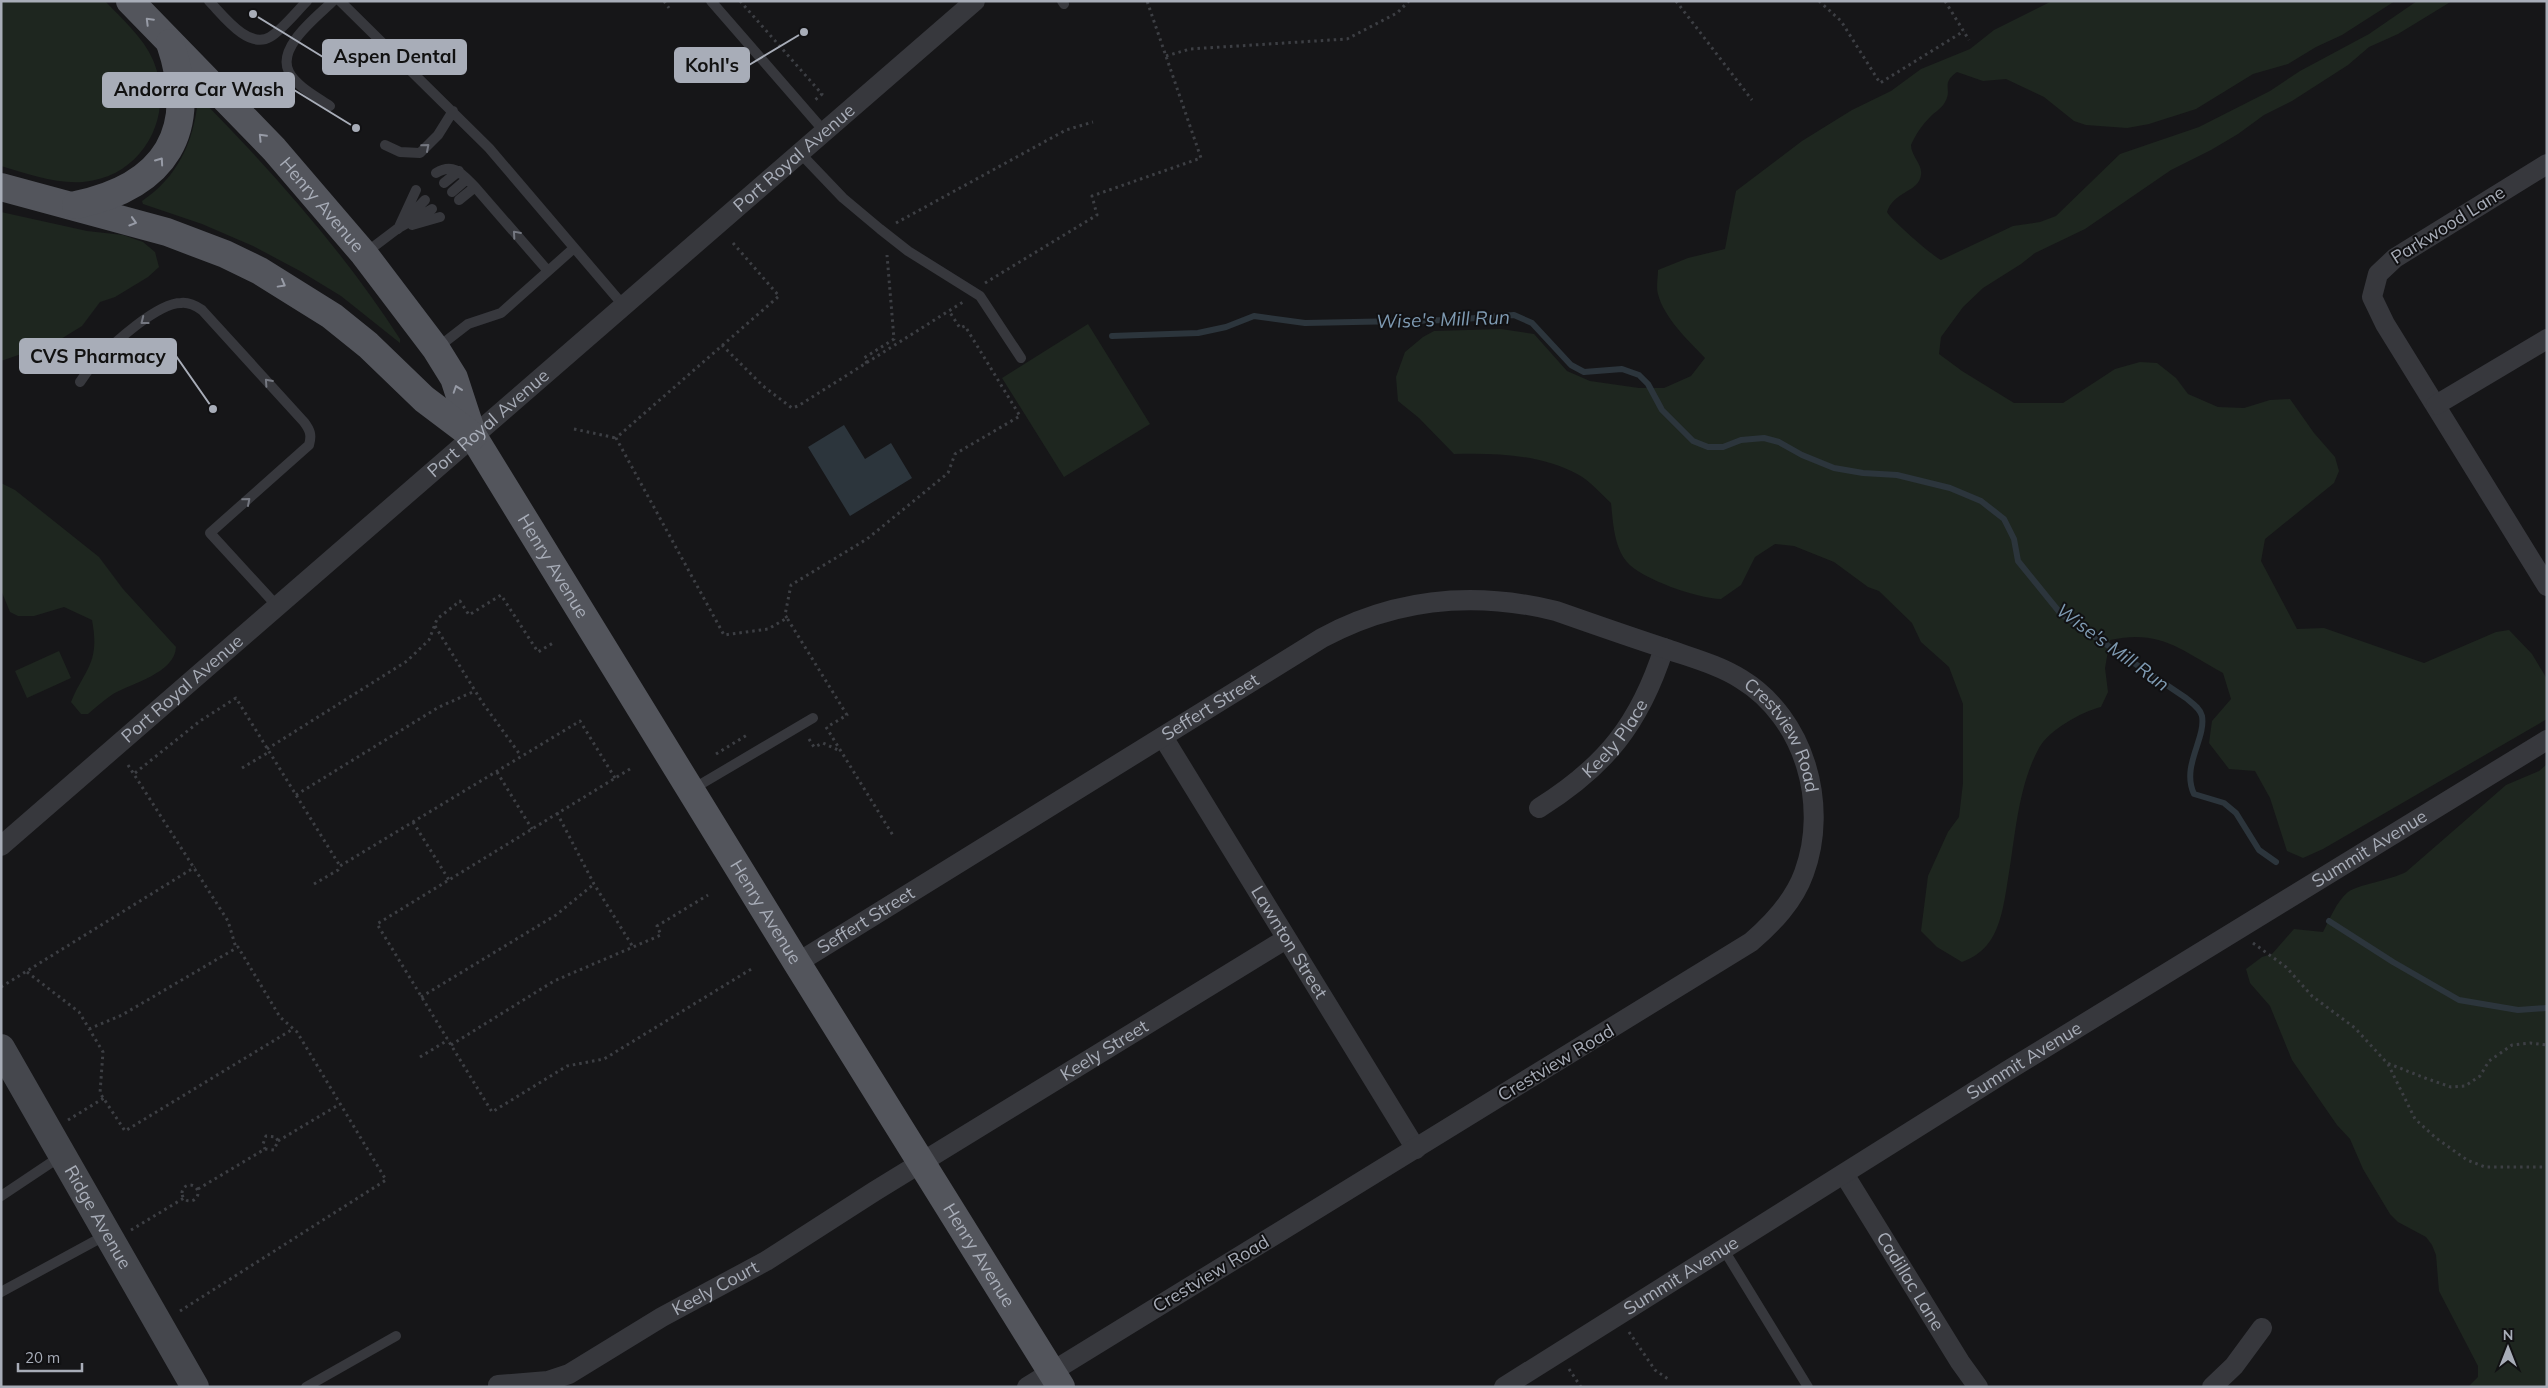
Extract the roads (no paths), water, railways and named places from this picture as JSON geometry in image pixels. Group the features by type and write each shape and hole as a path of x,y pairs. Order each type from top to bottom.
{"main road":[{"name":"Henry Avenue","path":"130,1 274,149 364,254 436,349 454,378 473,436 690,790 1056,1379"},
{"path":"72,206 109,197 126,190 142,180 163,156 177,126 182,97 176,60 169,41"},
{"name":"Henry Avenue","path":"1,187 167,232 225,254 295,291 332,316 368,345 424,399 473,436"},
{"name":"Ridge Avenue","path":"1,1048 64,1155 120,1232 195,1387"}],"street":[{"name":"Port Royal Avenue","path":"1,846 975,1"},
{"name":"Parkwood Lane","path":"2547,164 2395,258 2378,274 2372,297 2375,307 2547,586"},
{"path":"2436,405 2547,339"},
{"name":"Seffert Street","path":"797,963 1336,631 1375,614 1412,605 1471,599 1529,604 1556,611 1664,648"},
{"name":"Keely Place","path":"1539,808 1576,783 1618,740 1643,705 1654,680 1664,648"},
{"name":"Crestview Road","path":"1027,1387 1056,1379 1416,1149 1751,942 1781,912 1803,875 1811,849 1814,805 1811,781 1804,760 1785,721 1766,699 1742,679 1715,665 1664,648"},
{"name":"Lawnton Street","path":"1163,737 1416,1149"},
{"name":"Summit Avenue","path":"1504,1387 1724,1250 1900,1137 2547,740"},
{"name":"Keely Street","path":"922,1162 1286,939"},
{"name":"Keely Court","path":"498,1385 548,1381 569,1374 662,1317 766,1261 922,1162"},
{"name":"Cadillac Lane","path":"1844,1174 1960,1362 1978,1387"},
{"path":"2212,1387 2234,1366 2262,1328"}],"lane":[{"path":"209,1 242,34 260,39 270,37 307,1"},
{"path":"330,106 295,80 286,64 287,54 299,34 333,1"},
{"path":"340,1 489,148 623,305"},
{"path":"711,1 824,131"},
{"path":"385,145 400,152 420,152 438,135 453,111"},
{"path":"800,153 843,198 880,229 908,251 980,296 1021,358"},
{"path":"436,173 449,168 459,171 548,271"},
{"path":"444,183 459,171"},
{"path":"452,192 467,179"},
{"path":"459,200 475,187"},
{"path":"397,229 416,190"},
{"path":"397,229 424,200"},
{"path":"364,254 397,229 432,209"},
{"path":"397,229 440,217"},
{"path":"436,349 468,324 501,313 574,248"},
{"path":"80,382 94,362 138,326 159,310 181,302 194,305 202,310 304,422 310,429 309,445 210,533 277,606"},
{"path":"690,790 813,718"},
{"path":"1,1196 64,1155"},
{"path":"1,1292 120,1232"},
{"path":"1724,1250 1808,1387"},
{"path":"306,1387 396,1336"}],"waterway":[{"name":"Wise's Mill Run","path":"1112,336 1198,333 1226,327 1254,316 1305,323 1451,320 1514,315 1532,323 1571,365 1584,372 1622,369 1639,375 1648,384 1662,410 1693,441 1708,447 1723,447 1741,440 1764,438 1779,442 1802,455 1834,468 1863,473 1897,475 1950,488 1981,501 2004,519 2014,539 2018,561 2061,614 2198,708 2202,716 2201,734 2190,773 2194,794 2224,803 2236,813 2259,850 2276,862"},
{"name":"Wise's Mill Run","path":"2329,921 2393,962 2459,1000 2518,1010 2547,1008"}],"place":[{"name":"Aspen Dental","path":"253,14"},
{"name":"Kohl's","path":"804,32"},
{"name":"Andorra Car Wash","path":"356,128"},
{"name":"CVS Pharmacy","path":"213,409"}]}
